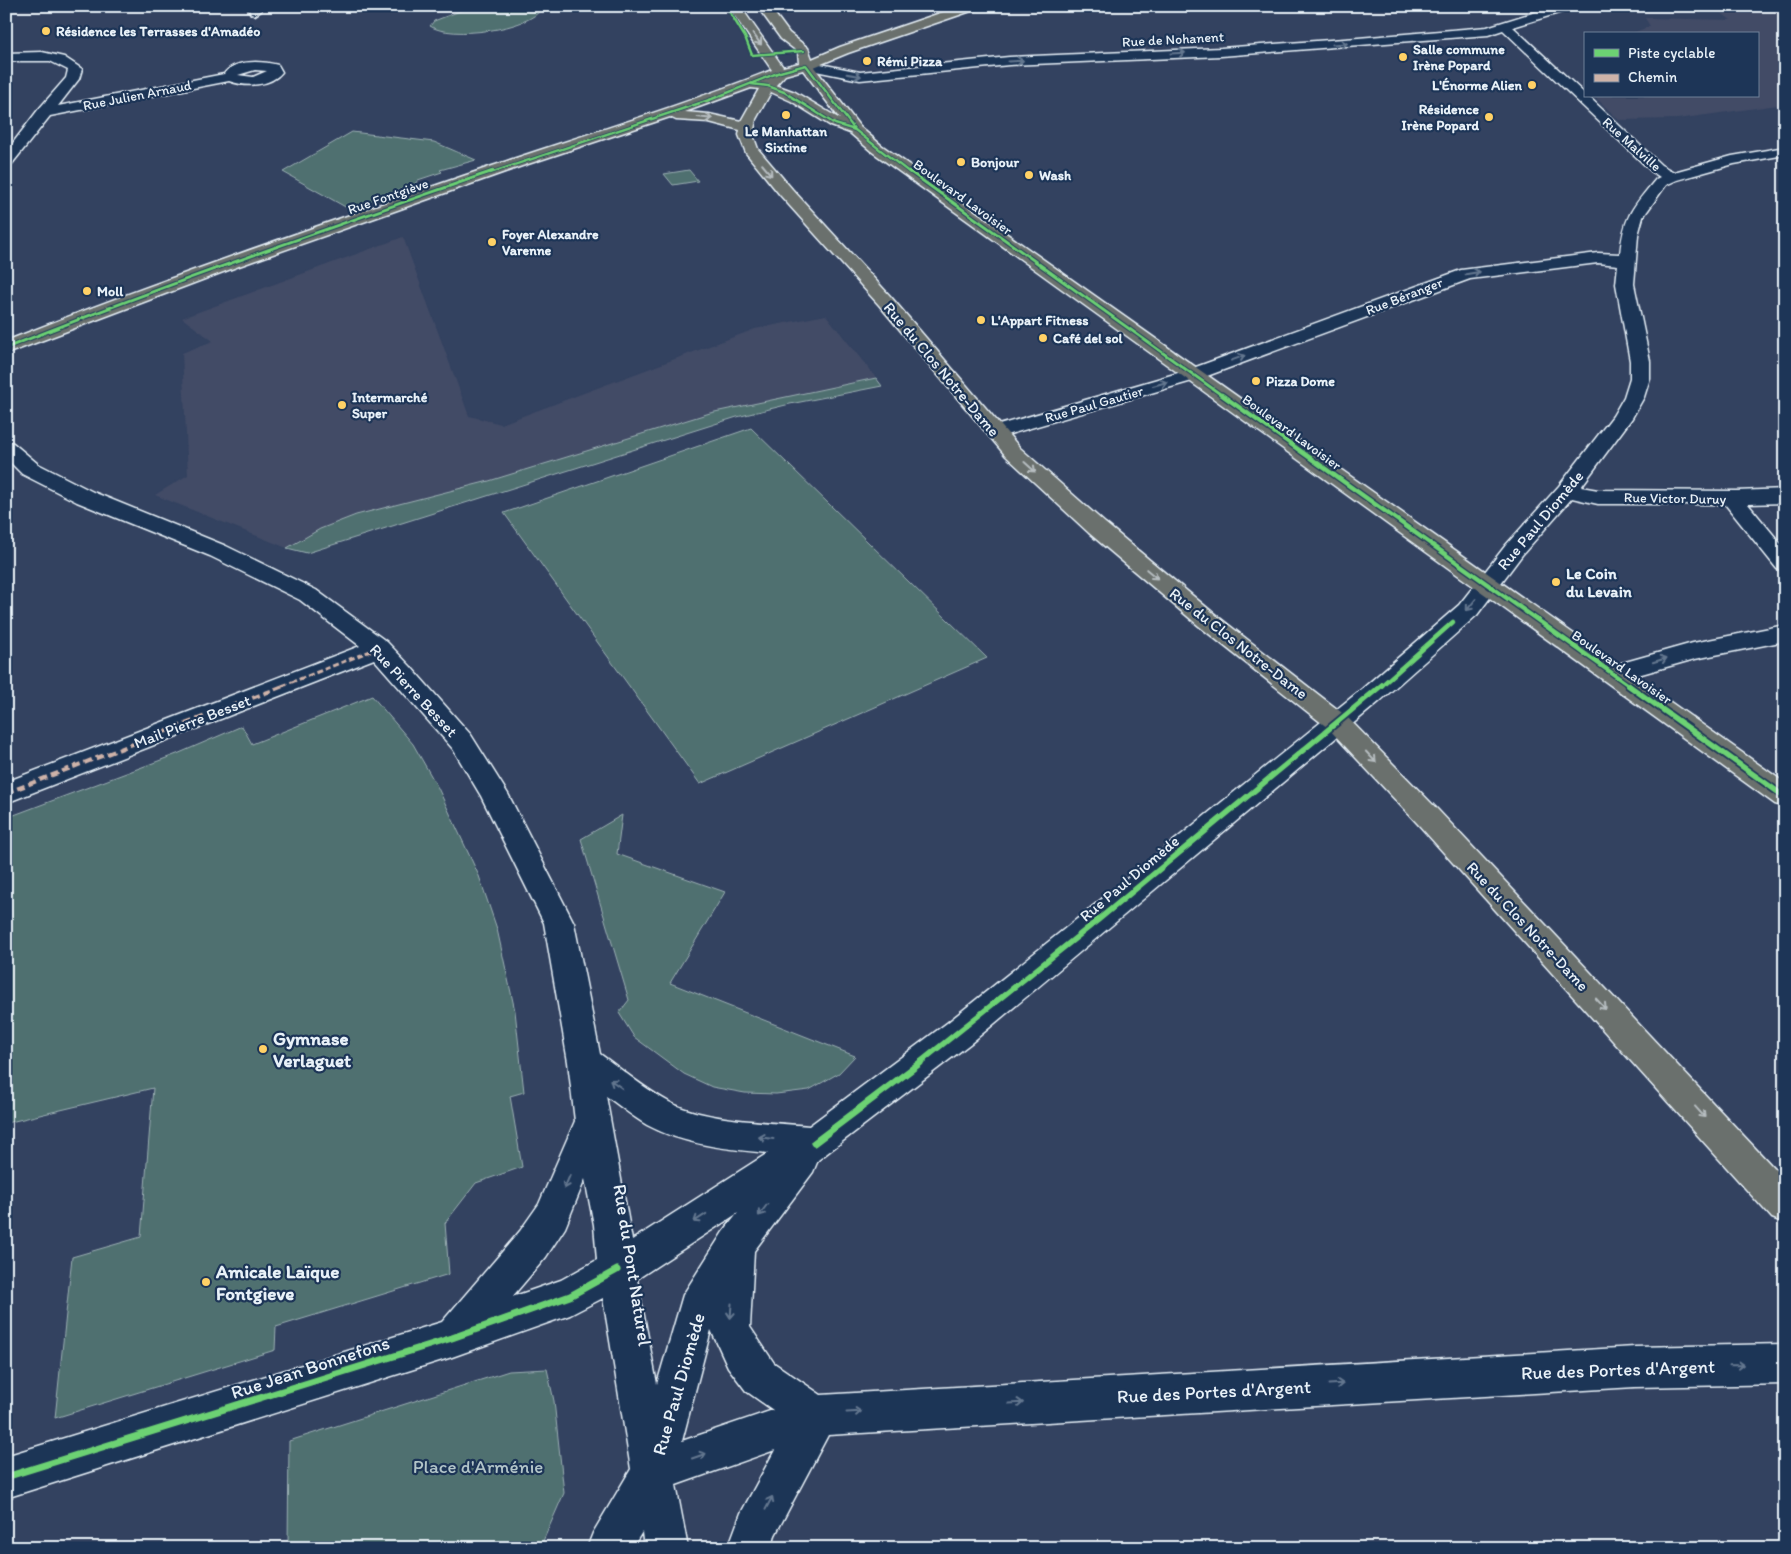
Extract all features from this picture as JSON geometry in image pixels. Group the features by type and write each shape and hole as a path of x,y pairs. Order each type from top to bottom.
{"main road":[{"path":"662,115 709,118 747,127 752,110 780,72 734,6"},
{"name":"Boulevard Lavoisier","path":"764,6 786,36 804,51 806,65 855,130 876,148 1785,797"},
{"name":"Rue Fontgiève","path":"6,348 144,294 377,212 712,99 780,72 820,61 844,50 973,6"},
{"path":"750,84 768,86 795,97 835,124 855,130"},
{"name":"Rue du Clos Notre-Dame","path":"747,127 746,134 752,150 763,165 1013,452 1097,528 1208,621 1337,722 1461,853 1785,1206"}],"street":[{"name":"Rue de Nohanent","path":"806,65 860,76 1008,61 1221,52 1358,42 1488,31 1568,6"},
{"path":"1523,9 1540,15"},
{"name":"Rue Malville","path":"1505,26 1656,168 1672,177"},
{"path":"6,57 61,59 75,69 72,79 6,162"},
{"name":"Rue Julien Arnaud","path":"44,113 231,77"},
{"name":"Rue Paul Diomède","path":"617,1270 814,1143 959,1033 1337,722 1468,610 1514,550 1567,491 1622,418 1634,397 1640,378 1640,361 1625,284 1626,260 1635,217 1661,182 1672,177 1732,160 1785,151"},
{"name":"Rue Béranger","path":"1192,375 1467,274 1598,258 1626,260"},
{"name":"Rue Paul Gautier","path":"996,432 1192,375"},
{"name":"Rue Pierre Besset","path":"6,447 18,469 218,551 308,595 378,648 402,673 462,742 494,794 559,923 585,1062"},
{"name":"Rue Victor Duruy","path":"1567,491 1598,497 1731,498 1785,496"},
{"path":"1731,498 1785,564"},
{"path":"1613,674 1693,651 1785,634"},
{"name":"Mail Pierre Besset","path":"6,793 334,667 378,648"},
{"path":"585,1062 659,1114 685,1125 720,1132 814,1143"},
{"name":"Rue du Pont Naturel","path":"585,1062 592,1121 612,1225 617,1270 666,1548"},
{"path":"452,1338 532,1244 552,1216 592,1121"},
{"name":"Rue Paul Diomède","path":"652,1472 697,1309 736,1245 814,1143"},
{"name":"Rue Paul Diomède","path":"736,1245 730,1330 742,1354 760,1378 816,1416"},
{"name":"Rue Jean Bonnefons","path":"6,1477 452,1338 570,1296 617,1270"},
{"name":"Rue des Portes d'Argent","path":"652,1472 816,1416 849,1412 1636,1367 1785,1364"},
{"path":"750,1548 756,1528 816,1416"},
{"path":"608,1548 652,1472"}],"shaded area":[{"path":"1712,6 1785,6 1785,102 1778,105 1677,119 1619,120 1596,98 1758,98 1758,32 1636,32 1650,26 1645,18 1731,20"},
{"path":"403,237 469,416 501,424 755,329 826,315 876,378 710,413 489,481 356,515 320,529 287,548 155,495 188,475 182,353 213,341 182,318"}],"green space":[{"path":"473,6 541,6 542,8 535,16 522,22 489,31 454,32 430,26 434,21"},
{"path":"352,132 434,142 476,160 440,170 442,172 418,180 414,185 349,209 283,172"},
{"path":"689,170 698,181 673,185 664,174"},
{"path":"876,378 882,386 790,404 737,417 307,553 287,548 320,529 356,515 489,481 710,413"},
{"path":"751,428 987,658 700,784 504,513"},
{"name":"Gymnase Verlaguet","path":"372,696 413,744 438,788 479,876 497,929 515,1011 524,1092 510,1096 522,1167 476,1183 445,1223 449,1274 276,1327 275,1350 55,1418 72,1257 141,1237 153,1088 6,1123 6,818 177,754 242,726 252,744"},
{"path":"622,815 617,854 725,892 670,983 855,1056 839,1073 809,1090 776,1094 745,1093 712,1087 684,1074 634,1037 619,1013 629,1000 581,839"},
{"name":"Place d'Arménie","path":"547,1369 554,1401 564,1493 540,1548 288,1548 289,1441 509,1371"}],"marked path":[{"path":"6,793 378,648"}],"cycle path":[{"path":"726,6 745,37 752,55 804,51"},
{"path":"6,348 96,312 233,262 517,163 712,99 780,72 806,65 855,130 876,148 1785,797"},
{"path":"751,84 768,86 784,92 835,124 855,130"},
{"path":"814,1143 959,1033 1098,920 1371,695 1453,622"},
{"path":"6,1477 452,1338 570,1296 617,1270"}],"place":[{"name":"Résidence les Terrasses d'Amadéo","path":"46,31"},
{"name":"Salle commune Irène Popard","path":"1403,57"},
{"name":"Rémi Pizza","path":"867,61"},
{"name":"L'Énorme Alien","path":"1532,85"},
{"name":"Le Manhattan Sixtine","path":"786,115"},
{"name":"Résidence Irène Popard","path":"1489,117"},
{"name":"Bonjour","path":"961,162"},
{"name":"Wash","path":"1029,175"},
{"name":"Foyer Alexandre Varenne","path":"492,242"},
{"name":"Moll","path":"87,291"},
{"name":"L'Appart Fitness","path":"981,320"},
{"name":"Café del sol","path":"1043,338"},
{"name":"Pizza Dome","path":"1256,381"},
{"name":"Intermarché Super","path":"342,405"},
{"name":"Le Coin du Levain","path":"1556,582"},
{"name":"Gymnase Verlaguet","path":"263,1049"},
{"name":"Amicale Laïque Fontgieve","path":"206,1282"}]}
